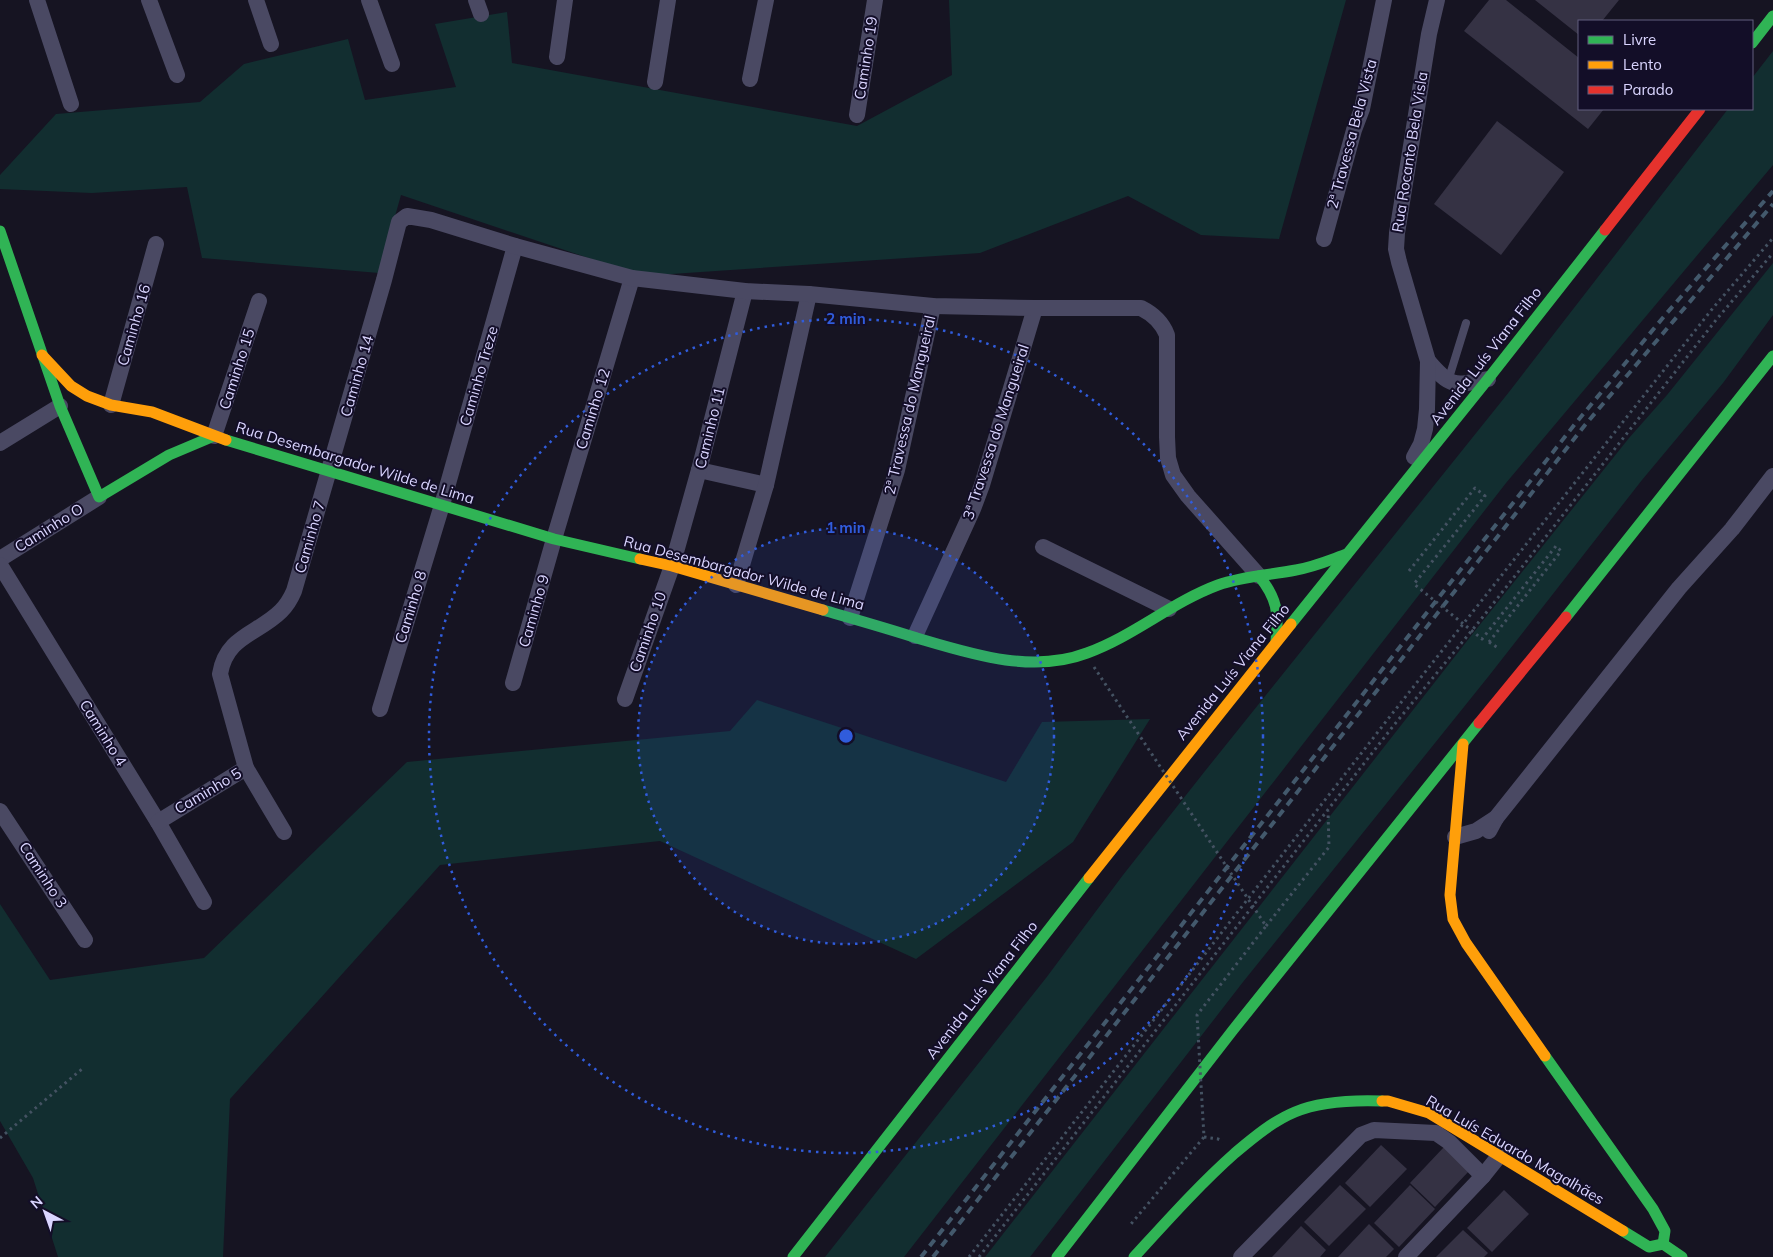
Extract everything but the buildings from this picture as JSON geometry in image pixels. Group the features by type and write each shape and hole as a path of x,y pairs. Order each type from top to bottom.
{"main road":[{"path":"1753,42 1773,16"},
{"name":"Avenida Luís Viana Filho","path":"793,1257 1184,756 1394,497 1699,110"},
{"name":"Rua Desembargador Wilde de Lima","path":"0,231 60,406 99,496 169,455 214,436"},
{"name":"Rua Desembargador Wilde de Lima","path":"42,355 71,386 88,396 111,405 160,415 214,436 554,539 672,566 980,656 1028,661 1067,659 1105,645 1169,609 1219,585 1237,579 1299,570 1347,554"},
{"path":"1057,1257 1153,1130 1681,474 1773,356"},
{"path":"60,406 88,396"},
{"path":"160,415 166,423 171,437 169,455"},
{"path":"1259,576 1269,587 1275,599 1278,619 1276,642"},
{"path":"1463,744 1450,896 1453,919 1466,943 1653,1210 1665,1231 1663,1244"},
{"name":"Rua Luís Eduardo Magalhães","path":"1134,1257 1207,1178 1254,1137 1273,1124 1295,1112 1317,1106 1364,1100 1388,1101 1430,1113 1649,1247 1663,1244 1682,1257"}],"street":[{"path":"37,0 71,104"},
{"path":"149,0 177,75"},
{"path":"256,0 271,44"},
{"path":"369,0 392,64"},
{"path":"557,56 565,0"},
{"path":"655,82 668,0"},
{"path":"750,79 766,0"},
{"name":"Caminho 19","path":"857,115 876,0"},
{"name":"2ª Travessa Bela Vista","path":"1324,239 1354,130 1362,108 1384,0"},
{"name":"Rua Rocanto Bela Visla","path":"1394,497 1421,444 1428,408 1428,361 1396,249 1429,34 1437,0"},
{"name":"Caminho 14","path":"329,471 401,220 407,216 432,220 515,246 632,278 745,291 809,294 933,306 1141,308 1155,316 1164,326 1167,335 1168,458 1173,475 1188,496 1259,576"},
{"name":"Caminho 16","path":"111,405 156,244"},
{"name":"Caminho Treze","path":"442,505 515,246"},
{"name":"Caminho 12","path":"554,539 632,278"},
{"name":"Caminho 11","path":"672,566 745,291"},
{"path":"736,584 766,485 809,294"},
{"name":"Caminho 15","path":"214,436 259,301"},
{"name":"2ª Travessa do Mangueiral","path":"850,618 898,470 933,306"},
{"name":"3ª Travessa do Mangueiral","path":"915,636 973,509 1035,308"},
{"name":"Rua Rocanto Bela Visla","path":"1428,361 1448,381"},
{"path":"1448,381 1458,385 1488,379"},
{"path":"0,443 60,406"},
{"path":"699,470 766,485"},
{"name":"Caminho 7","path":"246,768 220,674 222,661 231,647 281,611 289,601 294,591 329,471"},
{"path":"1455,837 1492,824 1679,588 1726,536 1773,476"},
{"name":"Caminho O","path":"0,559 99,496"},
{"name":"Caminho 8","path":"380,709 442,505"},
{"name":"Caminho 9","path":"513,683 554,539"},
{"path":"1043,547 1169,609"},
{"name":"Caminho 4","path":"0,565 158,822 204,902"},
{"name":"Caminho 10","path":"625,699 672,566"},
{"name":"Caminho 5","path":"158,822 246,768 284,832"},
{"name":"Caminho 3","path":"0,811 85,940"},
{"path":"1240,1257 1367,1131 1436,1133 1449,1142 1483,1176"},
{"path":"1406,1257 1500,1156"}],"lane":[{"path":"1448,381 1466,323"}],"path":[{"path":"969,1257 1375,734 1713,308 1773,238"},
{"path":"980,1257 1394,725 1478,624 1716,320 1773,253"},
{"path":"1409,571 1475,488 1485,496 1414,584 1482,639 1556,546 1562,551 1489,642 1498,648"},
{"path":"1094,667 1266,926"},
{"path":"1131,1224 1204,1137 1197,1015 1329,846 1328,810"},
{"path":"0,1138 82,1069"},
{"path":"1204,1137 1218,1138"}],"green space":[{"path":"949,0 1346,0 1279,239 1201,235 1128,196 980,253 642,276 401,195 379,273 202,258 187,187 92,193 0,189 0,175 56,114 200,102 244,64 348,39 365,100 456,87 435,24 507,12 512,63 857,126 952,75"},
{"path":"1773,51 1773,165 1506,483 904,1257 825,1257 1046,978 1123,875 1205,771 1509,392 1727,110 1753,110 1753,77"},
{"path":"1773,263 1773,315 1723,383 1642,480 1488,677 1243,982 1030,1257 985,1257 1474,632 1629,438 1667,395"},
{"path":"757,700 1006,782 1042,722 1150,719 1073,842 916,959 660,841 440,865 230,1099 223,1257 58,1257 33,1178 0,1121 0,904 50,980 204,958 407,762 730,731"}],"railway":[{"path":"921,1257 1575,424 1666,314 1773,191"},
{"path":"933,1257 1585,425 1773,204"}],"traffic: fast":[{"path":"1753,42 1773,16"},
{"path":"1291,624 1605,230"},
{"path":"0,231 60,406 99,497 169,455 214,436"},
{"path":"1566,617 1773,356"},
{"path":"226,440 554,539 640,559"},
{"path":"823,610 980,655 1023,662 1045,662 1066,659 1104,646 1185,600 1218,585 1247,578 1303,569 1347,554"},
{"path":"1259,576 1270,592 1275,606 1277,614 1276,641"},
{"path":"1057,1257 1233,1030 1479,723"},
{"path":"793,1257 1089,878"},
{"path":"1545,1056 1653,1209 1665,1231 1663,1244"},
{"path":"1134,1257 1209,1178 1235,1153 1271,1125 1295,1112 1326,1103 1382,1101"},
{"path":"1623,1231 1649,1247 1663,1244 1682,1257"}],"traffic: slow":[{"path":"42,355 71,386 87,396 111,405 152,412 226,440"},
{"path":"640,559 672,566 823,610"},
{"path":"1089,878 1291,624"},
{"path":"1463,744 1450,895 1453,919 1466,943 1545,1056"},
{"path":"1382,1101 1429,1113 1623,1231"}],"traffic: jam":[{"path":"1605,230 1699,110"},
{"path":"1479,723 1566,617"}]}
